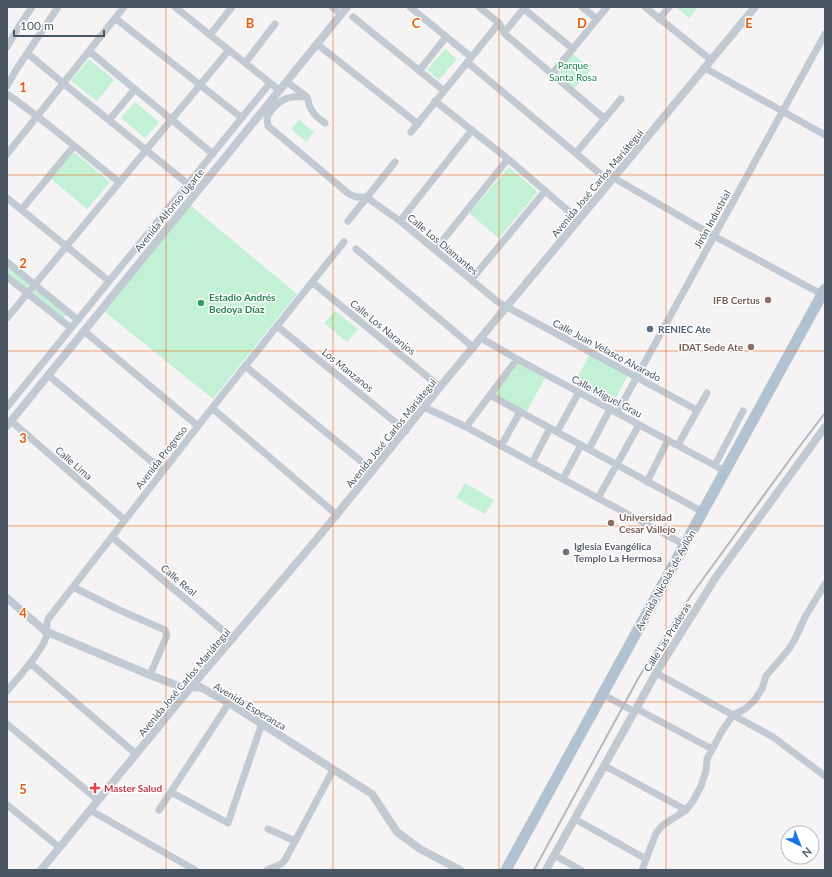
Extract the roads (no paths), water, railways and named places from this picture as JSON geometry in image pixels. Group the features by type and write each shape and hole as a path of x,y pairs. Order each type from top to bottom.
{"main road":[{"name":"Avenida Nicolás de Ayllón","path":"605,696 725,471 824,295"},
{"name":"Avenida Nicolás de Ayllón","path":"506,870 539,817 824,295"},
{"name":"Avenida Nicolás de Ayllón","path":"514,870 539,817"}],"street":[{"path":"7,47 32,7"},
{"path":"7,86 58,7"},
{"path":"7,154 124,7"},
{"path":"175,7 280,90"},
{"path":"210,34 232,7"},
{"path":"332,7 341,14"},
{"name":"Avenida Alfonso Ugarte","path":"9,423 347,7"},
{"path":"410,7 576,152 612,180 824,295"},
{"path":"480,7 498,23 504,33 605,119"},
{"path":"582,7 597,19"},
{"path":"552,74 608,7"},
{"path":"645,7 711,60"},
{"path":"659,19 669,7"},
{"name":"Avenida José Carlos Mariátegui","path":"42,870 59,847 337,515 440,387 755,7"},
{"path":"504,33 525,8 573,49"},
{"path":"353,17 444,90"},
{"path":"115,18 242,118"},
{"path":"411,132 498,23"},
{"path":"245,63 275,24"},
{"name":"Jirón Industrial","path":"617,413 825,34"},
{"path":"419,71 446,37"},
{"path":"317,44 418,124"},
{"path":"7,318 229,50"},
{"path":"89,51 170,120 213,154"},
{"path":"27,53 188,184"},
{"path":"705,68 825,135"},
{"path":"287,82 307,97 310,108 317,117 325,123"},
{"name":"Avenida Alfonso Ugarte","path":"7,405 78,320 270,83"},
{"path":"109,120 135,89"},
{"path":"7,94 38,116 119,182"},
{"path":"307,97 289,97 279,102 267,117 268,126 349,194 356,197 366,197"},
{"path":"576,152 621,99"},
{"path":"435,101 508,159 579,220"},
{"path":"400,221 472,130"},
{"path":"22,210 74,146"},
{"path":"436,250 508,159"},
{"path":"348,221 395,162"},
{"path":"471,280 545,191"},
{"name":"Calle Los Diamantes","path":"366,197 400,221 498,302 507,307"},
{"path":"7,198 109,281"},
{"name":"Avenida Progreso","path":"7,691 30,663 43,644 46,638 48,619 212,408 344,242"},
{"path":"356,249 473,347"},
{"path":"7,262 78,320"},
{"path":"7,277 70,328"},
{"name":"Calle Los Naranjos","path":"312,282 440,387"},
{"name":"Calle Juan Velasco Alvarado","path":"507,307 697,410"},
{"name":"Los Manzanos","path":"278,326 406,431"},
{"path":"84,331 198,426"},
{"name":"Calle Miguel Grau","path":"481,338 518,360 725,471"},
{"path":"466,427 518,360"},
{"path":"245,366 373,471"},
{"path":"48,375 163,471"},
{"path":"557,432 579,392"},
{"path":"678,446 706,393"},
{"path":"490,395 703,512"},
{"path":"424,407 466,427 685,545"},
{"path":"212,408 337,515"},
{"path":"589,449 610,409"},
{"path":"715,465 744,411"},
{"path":"501,446 520,412"},
{"name":"Calle Lima","path":"9,423 125,520"},
{"path":"598,498 639,425"},
{"name":"Calle Las Praderas","path":"546,870 656,673 720,571 825,427"},
{"path":"532,463 550,428"},
{"path":"648,482 668,440"},
{"path":"563,479 582,445"},
{"name":"Calle Real","path":"112,537 233,639"},
{"path":"642,870 656,833 663,825 686,810 693,801 701,786 706,771 707,759 712,749 733,715 745,709 754,701 762,689 766,676 792,644 825,584"},
{"path":"73,587 117,609 165,630 167,635 150,675"},
{"name":"Avenida Esperanza","path":"7,598 46,631 184,688 200,687 229,703 372,794 397,832 420,849 460,870"},
{"path":"30,663 136,754"},
{"path":"656,673 773,737 825,776"},
{"path":"605,696 712,749"},
{"path":"159,810 229,703"},
{"path":"7,724 98,800"},
{"path":"171,792 228,823 262,724"},
{"path":"605,766 686,810"},
{"path":"267,870 281,864 334,770"},
{"path":"7,805 59,847"},
{"path":"90,810 195,870"},
{"path":"575,819 646,859"},
{"path":"268,829 295,841"},
{"path":"554,855 581,870"}],"railway":[{"path":"534,870 639,677 692,594 825,413"}],"place":[{"name":"IFB Certus","path":"768,300"},
{"name":"Estadio Andrés Bedoya Díaz","path":"201,303"},
{"name":"RENIEC Ate","path":"650,329"},
{"name":"IDAT Sede Ate","path":"751,347"},
{"name":"Universidad Cesar Vallejo","path":"611,523"},
{"name":"Iglesia Evangélica Templo La Hermosa","path":"566,552"},
{"name":"Master Salud","path":"95,788"}],"park label":[{"name":"Parque Santa Rosa","path":"573,70"}]}
